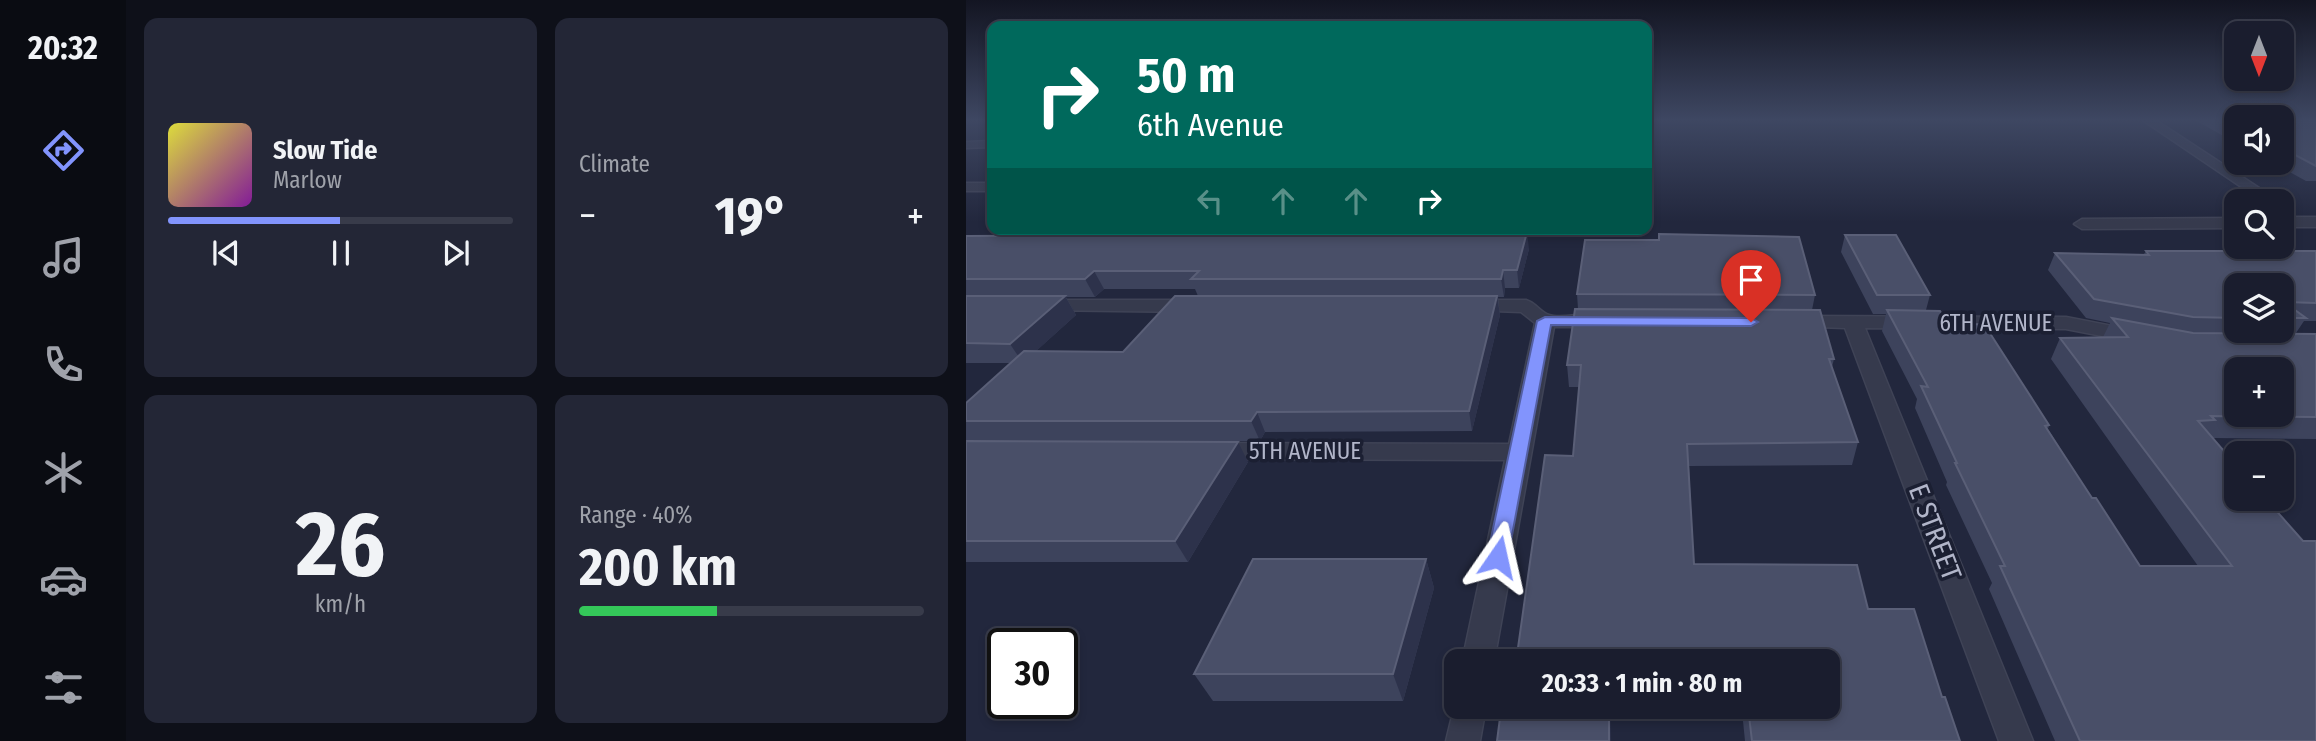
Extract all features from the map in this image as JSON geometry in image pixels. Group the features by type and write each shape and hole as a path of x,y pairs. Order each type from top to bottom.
{"street":[{"path":"2201,154 2254,189"},
{"path":"2294,214 2310,222"},
{"path":"2081,224 2224,223"},
{"path":"1021,306 1212,306"},
{"path":"1458,306 1526,306 1545,321 1612,321"},
{"path":"1480,649 1545,321"},
{"name":"6TH AVENUE","path":"1773,322 2066,323 2156,340"},
{"name":"E STREET","path":"1853,323 2016,741"},
{"name":"5TH AVENUE","path":"1200,451 1518,452"},
{"path":"1463,741 1467,719"}],"lane":[{"path":"966,187 987,187"}],"building":[{"path":"2294,154 2294,154 2316,154 2316,166"},
{"path":"1659,234 1799,237 1815,295 1577,294 1585,240 1659,240"},
{"path":"1526,235 1517,270 1503,270 1501,279 1191,279 1199,271 1094,271 1085,279 966,279 966,236"},
{"path":"1845,235 1896,235 1930,295 1877,295"},
{"path":"2146,251 2224,251 2224,259 2294,259 2294,251 2316,251 2316,303 2294,302 2294,273 2224,273 2224,318 2193,317 2094,299 2055,253 2149,255"},
{"path":"966,296 1065,296 1010,344 966,343"},
{"path":"1175,296 1497,296 1469,411 1257,412 1251,421 966,421 966,403 1024,351 1123,352"},
{"path":"1575,309 1820,310 1834,359 1829,359 1858,442 1687,444 1694,564 1857,565 1868,609 1914,609 1942,697 1945,697 1960,741 1752,741 1749,719 1840,719 1840,649 1518,649 1545,455 1573,456 1581,365 1567,365"},
{"path":"2294,309 2306,318 2294,318"},
{"path":"1887,310 1940,311 1948,325 1984,324 2049,425 2045,426 2140,566 2232,566 2060,338 2128,337 2112,318 2193,333 2224,333 2224,343 2294,343 2294,334 2316,334 2316,417 2294,417 2294,357 2224,357 2224,416 2211,416 2215,420 2198,421 2224,451 2224,511 2277,511 2303,541 2316,541 2316,741 2080,741 2000,566 2005,566 1921,386 1928,387"},
{"path":"966,441 1238,442 1175,541 966,541"},
{"path":"1253,559 1426,559 1393,674 1194,674"},
{"path":"1500,719 1609,719 1609,741 1497,741"}],"route":[{"path":"1498,557 1545,321 1751,322"}]}
